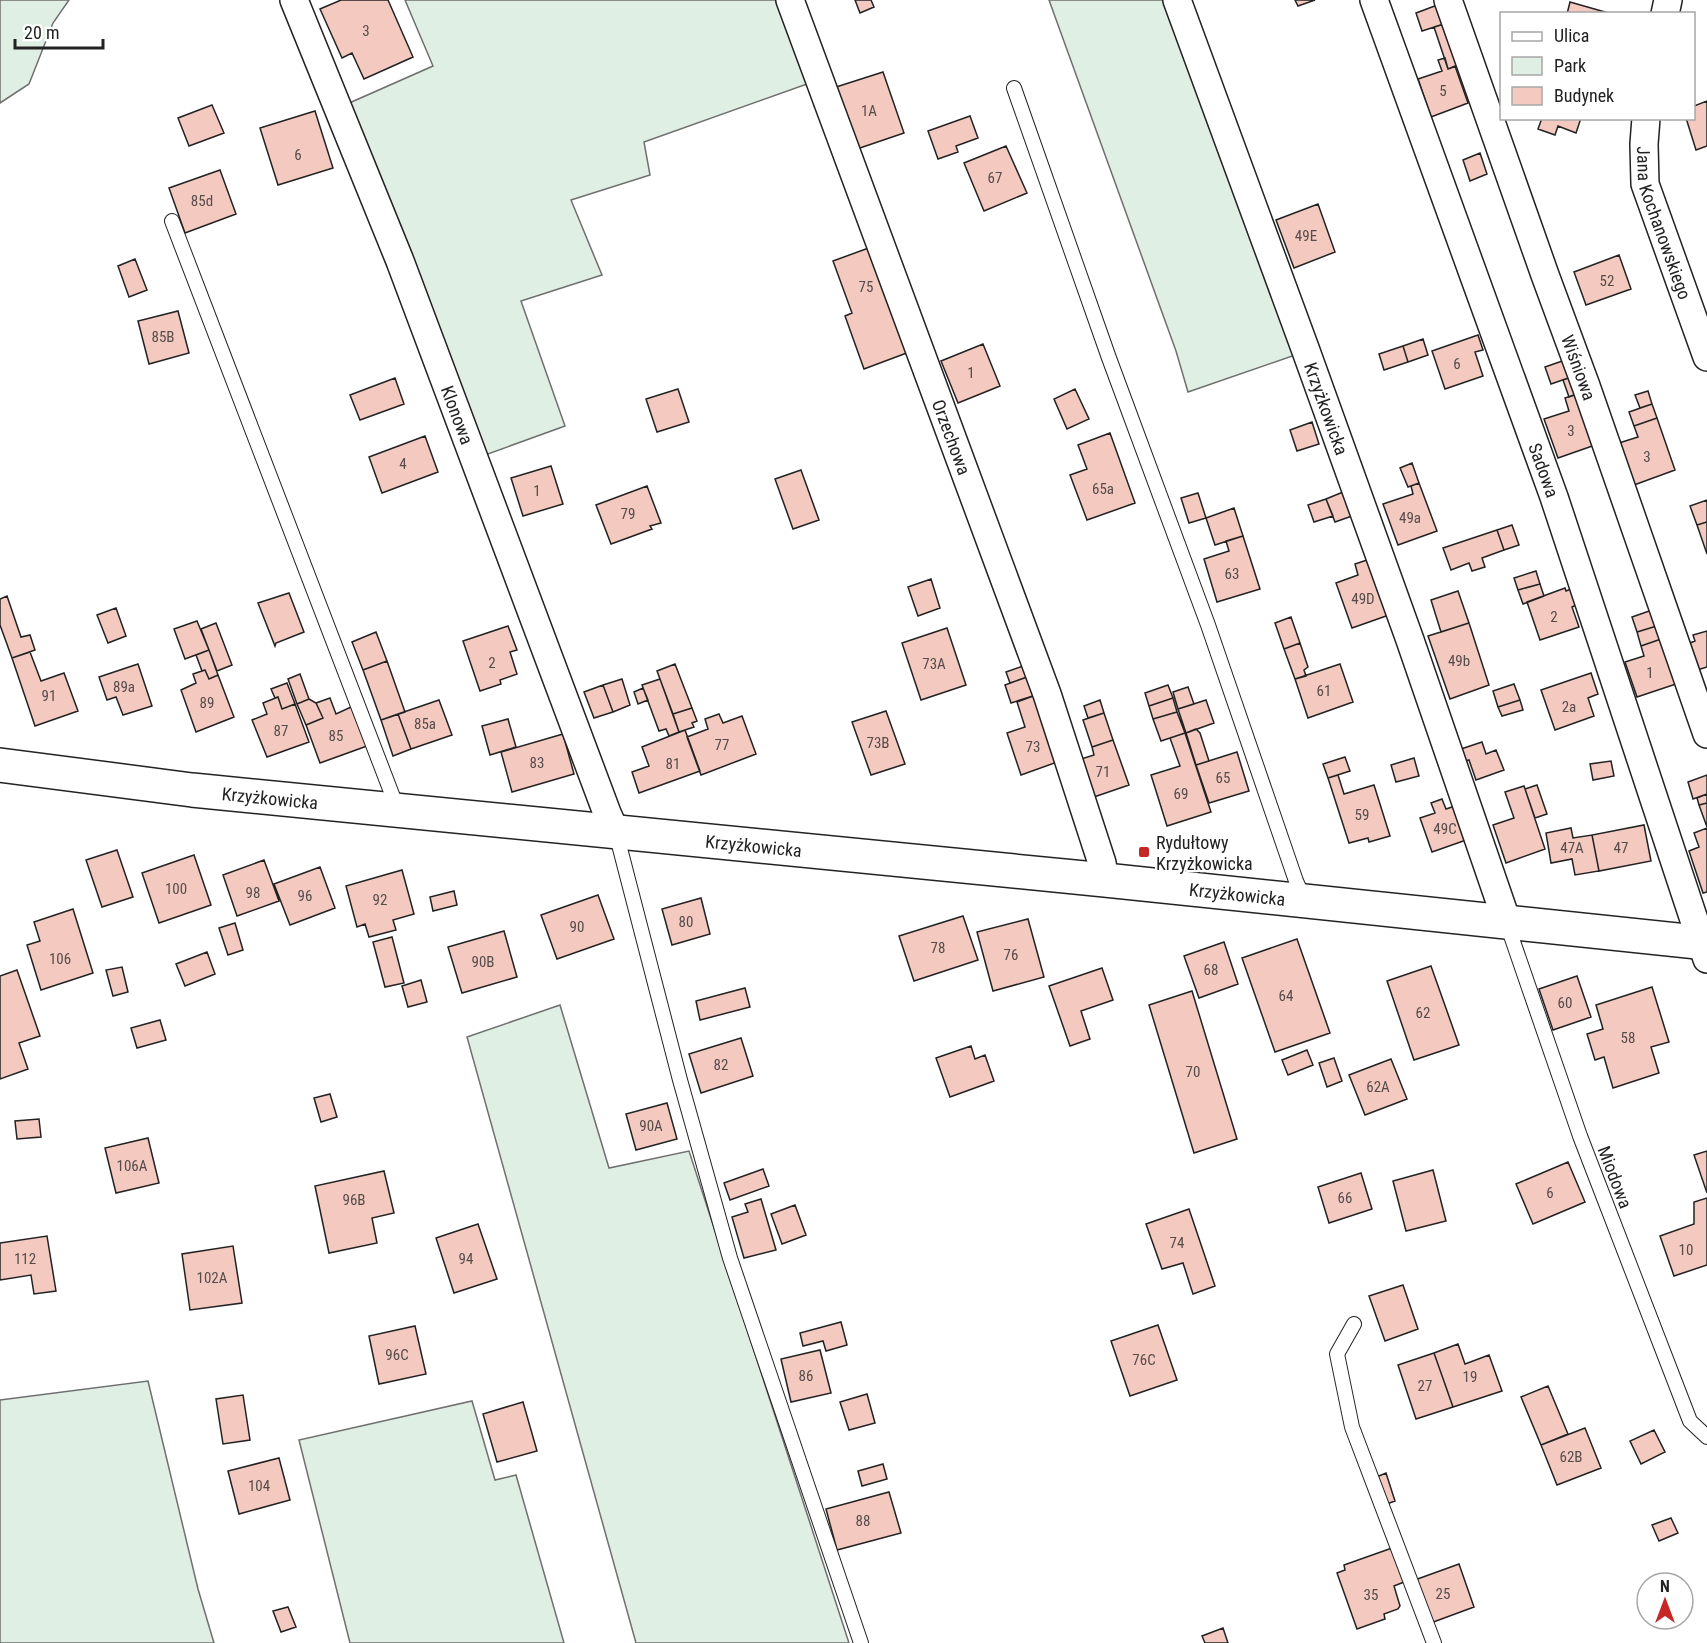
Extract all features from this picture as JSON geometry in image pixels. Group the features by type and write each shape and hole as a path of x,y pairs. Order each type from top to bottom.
{"street":[{"name":"Klonowa","path":"294,0 400,261 615,831"},
{"name":"Orzechowa","path":"790,0 1047,694 1102,863 1105,880"},
{"name":"Krzyżkowicka","path":"1177,0 1322,396 1507,922"},
{"name":"Sadowa","path":"1374,0 1554,497 1706,948"},
{"name":"Wiśniowa","path":"1448,0 1707,734"},
{"name":"Jana Kochanowskiego","path":"1646,120 1645,184 1707,357"},
{"name":"Krzyżkowicka","path":"0,765 180,789 1105,880 1507,922 1706,948"}],"lane":[{"path":"1014,88 1305,901"},
{"path":"172,221 399,810"},
{"path":"615,831 680,1080 730,1258 861,1643"},
{"name":"Miodowa","path":"1507,922 1580,1136 1690,1421 1707,1437"},
{"path":"1354,1324 1337,1354 1352,1427 1434,1643"}],"green space":[{"path":"0,0 69,0 53,23 29,84 0,103"},
{"path":"405,0 776,0 807,84 644,142 650,175 571,200 602,275 521,301 565,426 474,459 338,108 433,66"},
{"path":"1049,0 1168,0 1298,354 1188,392 1176,351"},
{"path":"560,1005 609,1168 689,1151 849,1643 636,1643 467,1037"},
{"path":"148,1381 198,1589 214,1643 0,1643 0,1400"},
{"path":"472,1401 495,1480 516,1475 564,1643 350,1643 299,1440"}],"building":[{"path":"341,0 388,0 413,57 364,79 352,53 342,58 320,9"},
{"path":"855,0 871,0 874,7 860,13"},
{"path":"1295,0 1315,0 1298,6"},
{"path":"1570,2 1605,12 1568,12"},
{"path":"1440,4 1447,23 1422,31 1416,13"},
{"path":"1447,23 1462,64 1448,69 1434,27"},
{"path":"1445,58 1448,69 1455,66 1468,103 1431,117 1418,79 1442,71 1438,60"},
{"path":"883,72 904,133 854,150 833,88"},
{"path":"1707,101 1707,146 1696,150 1687,120 1695,120 1695,106"},
{"path":"212,105 224,133 189,146 178,118"},
{"path":"315,111 333,168 278,185 260,128"},
{"path":"970,116 978,138 956,146 958,152 938,159 928,131"},
{"path":"1541,120 1580,120 1576,133 1558,126 1555,135 1538,129"},
{"path":"1006,146 1027,193 984,211 964,163"},
{"path":"1480,153 1487,174 1470,181 1463,160"},
{"path":"220,170 236,214 185,233 169,188"},
{"path":"1318,204 1335,252 1294,268 1276,220"},
{"path":"874,246 912,351 864,369 845,316 852,313 833,261"},
{"path":"1619,255 1631,289 1586,305 1574,272"},
{"path":"135,259 147,290 129,297 118,266"},
{"path":"178,311 189,353 149,364 138,321"},
{"path":"1478,335 1483,350 1475,352 1483,376 1445,389 1432,351"},
{"path":"1423,339 1428,355 1408,362 1403,346"},
{"path":"983,344 1000,386 958,403 941,361"},
{"path":"1403,346 1408,362 1384,370 1379,354"},
{"path":"1568,359 1574,376 1551,384 1545,367"},
{"path":"1574,376 1580,393 1569,397 1563,380"},
{"path":"395,378 404,404 360,420 350,395"},
{"path":"678,389 689,422 657,432 646,399"},
{"path":"1075,389 1089,419 1067,429 1054,399"},
{"path":"1648,391 1652,404 1640,408 1635,395"},
{"path":"1580,393 1598,444 1558,458 1544,419 1569,411 1565,398"},
{"path":"1652,404 1657,418 1634,426 1629,412"},
{"path":"1657,418 1675,470 1634,485 1619,443 1638,437 1634,426"},
{"path":"1312,422 1319,444 1297,451 1290,430"},
{"path":"1110,433 1135,503 1087,520 1070,475 1087,469 1078,445"},
{"path":"425,436 438,472 382,493 369,457"},
{"path":"1412,463 1419,483 1408,487 1400,468"},
{"path":"551,466 563,504 523,516 511,478"},
{"path":"801,470 819,520 793,529 775,479"},
{"path":"1419,483 1437,531 1398,545 1383,504 1413,494 1411,486"},
{"path":"647,486 661,523 650,526 652,529 611,544 596,505"},
{"path":"1343,492 1352,516 1335,522 1326,499"},
{"path":"1198,493 1206,518 1189,523 1181,498"},
{"path":"1326,499 1333,516 1314,522 1308,505"},
{"path":"1707,500 1707,522 1697,525 1690,506"},
{"path":"1234,508 1243,536 1215,545 1206,518"},
{"path":"1707,522 1707,554 1697,525"},
{"path":"1512,525 1519,545 1504,550 1497,530"},
{"path":"1497,530 1504,550 1482,558 1485,567 1472,571 1469,563 1451,570 1443,548"},
{"path":"1243,536 1260,589 1217,602 1204,559 1229,551 1226,541"},
{"path":"1370,559 1389,615 1352,628 1336,583 1358,575 1355,564"},
{"path":"1536,571 1540,584 1518,590 1514,578"},
{"path":"931,579 940,608 918,616 908,587"},
{"path":"1540,584 1544,596 1523,604 1518,590"},
{"path":"1576,587 1581,603 1572,607 1579,627 1540,640 1527,602 1565,588 1566,591"},
{"path":"1458,591 1469,623 1441,632 1431,600"},
{"path":"289,593 304,632 276,643 275,646 258,603"},
{"path":"7,596 21,637 30,635 35,650 12,658 0,625 0,599"},
{"path":"116,608 126,636 108,643 97,615"},
{"path":"1655,609 1660,625 1637,632 1632,617"},
{"path":"1291,617 1300,643 1284,649 1275,623"},
{"path":"197,621 209,650 185,659 174,629"},
{"path":"216,623 232,665 217,671 201,629"},
{"path":"1469,623 1489,685 1450,699 1428,636"},
{"path":"1660,625 1664,638 1641,646 1637,632"},
{"path":"508,626 517,650 510,652 517,674 500,680 501,684 480,691 463,641"},
{"path":"947,628 966,685 921,700 902,643"},
{"path":"1707,631 1707,667 1691,672 1682,646 1695,641 1693,635"},
{"path":"376,632 387,661 363,670 352,642"},
{"path":"1664,638 1676,684 1637,697 1625,662 1644,656 1641,646"},
{"path":"1300,643 1308,667 1304,670 1306,676 1295,679 1284,649"},
{"path":"209,650 218,675 209,679 205,670 202,671 196,655"},
{"path":"30,652 41,681 64,673 78,711 35,726 12,658"},
{"path":"387,661 405,712 381,720 363,670"},
{"path":"138,664 152,706 123,715 116,697 107,700 99,677"},
{"path":"675,664 692,708 673,714 657,671"},
{"path":"1340,664 1353,702 1308,718 1295,679"},
{"path":"1026,665 1030,676 1010,683 1006,672"},
{"path":"205,670 209,679 218,675 234,717 196,732 181,690 196,683 193,674"},
{"path":"1591,673 1598,694 1588,698 1594,716 1555,730 1541,690"},
{"path":"300,674 309,699 297,704 288,679"},
{"path":"1030,676 1036,695 1011,703 1005,685"},
{"path":"622,679 630,705 613,712 603,685"},
{"path":"660,679 679,732 669,736 666,729 659,731 642,685"},
{"path":"287,683 295,704 282,709 278,697 275,698 271,689"},
{"path":"1514,684 1520,700 1498,707 1493,691"},
{"path":"603,685 613,712 594,718 584,692"},
{"path":"1168,685 1173,698 1149,706 1145,693"},
{"path":"1188,687 1194,704 1178,709 1173,692"},
{"path":"643,688 648,700 638,704 634,692"},
{"path":"1036,695 1060,761 1021,775 1007,733 1025,727 1017,702"},
{"path":"278,697 282,709 295,704 309,742 267,757 252,720 267,714 263,703"},
{"path":"330,698 336,714 351,707 367,746 320,763 306,725 323,718 316,703"},
{"path":"1173,698 1177,712 1153,719 1149,706"},
{"path":"309,699 316,703 323,718 306,725 297,704"},
{"path":"439,700 452,735 411,749 398,714"},
{"path":"1100,700 1104,713 1088,718 1084,706"},
{"path":"1206,700 1214,723 1186,733 1178,709"},
{"path":"1520,700 1523,710 1502,716 1498,707"},
{"path":"692,708 697,721 692,723 694,727 679,732 673,714"},
{"path":"886,711 905,764 871,775 852,722"},
{"path":"1177,712 1185,733 1161,741 1153,719"},
{"path":"1104,713 1113,740 1092,747 1083,720"},
{"path":"398,714 411,749 393,756 381,720"},
{"path":"719,714 723,723 742,716 756,754 701,775 687,737 708,729 705,719"},
{"path":"508,719 516,747 490,755 482,726"},
{"path":"1196,729 1200,733 1209,761 1196,765 1186,733"},
{"path":"685,730 700,771 639,793 632,772 649,766 642,747"},
{"path":"1185,733 1211,812 1167,826 1151,775 1180,766 1170,738"},
{"path":"563,734 574,774 512,792 501,752"},
{"path":"1113,740 1129,785 1091,798 1078,760 1094,755 1092,747"},
{"path":"1482,742 1486,754 1496,750 1504,770 1476,780 1469,760 1465,761 1461,749"},
{"path":"1237,752 1249,791 1209,803 1196,765"},
{"path":"1345,757 1350,771 1328,778 1323,764"},
{"path":"1414,758 1419,776 1396,782 1391,765"},
{"path":"1611,761 1614,776 1593,780 1590,764"},
{"path":"1338,775 1344,794 1374,785 1390,836 1369,842 1368,838 1349,843 1328,778"},
{"path":"1707,775 1707,794 1693,799 1688,782"},
{"path":"1537,785 1547,814 1535,818 1525,789"},
{"path":"1524,786 1545,849 1506,863 1493,825 1514,818 1505,792"},
{"path":"1707,794 1707,803 1699,805 1697,798"},
{"path":"1442,799 1446,809 1458,805 1469,839 1432,852 1420,818 1435,813 1431,803"},
{"path":"1707,803 1707,827 1699,805"},
{"path":"1644,825 1651,861 1599,871 1592,835"},
{"path":"1571,828 1573,838 1592,835 1599,871 1575,875 1572,859 1551,863 1546,833"},
{"path":"1707,828 1707,892 1703,893 1689,851 1699,847 1694,833"},
{"path":"117,850 133,897 102,907 86,860"},
{"path":"194,855 211,905 159,923 142,873"},
{"path":"264,860 279,901 237,916 223,875"},
{"path":"320,867 335,908 290,925 274,884"},
{"path":"402,870 414,914 393,920 396,930 369,937 365,924 357,927 346,886"},
{"path":"454,891 457,905 433,911 430,897"},
{"path":"598,895 614,939 557,959 541,915"},
{"path":"701,898 710,934 672,945 662,909"},
{"path":"73,909 93,973 41,990 27,945 40,941 34,922"},
{"path":"963,916 978,960 914,981 899,936"},
{"path":"1028,919 1044,977 993,991 977,932"},
{"path":"235,923 243,950 228,955 219,928"},
{"path":"504,931 517,977 462,993 448,947"},
{"path":"392,937 404,983 385,987 373,942"},
{"path":"1297,939 1330,1033 1275,1052 1242,958"},
{"path":"1224,942 1238,984 1199,998 1184,956"},
{"path":"207,952 215,974 185,986 176,964"},
{"path":"1431,966 1459,1045 1414,1060 1387,981"},
{"path":"122,967 128,992 113,996 106,970"},
{"path":"1102,968 1113,1000 1081,1011 1090,1039 1070,1046 1049,986"},
{"path":"17,970 40,1036 19,1043 28,1069 0,1079 0,976"},
{"path":"1577,976 1591,1017 1553,1030 1539,989"},
{"path":"421,980 427,1002 408,1007 402,986"},
{"path":"1652,987 1669,1042 1651,1047 1659,1073 1613,1088 1604,1057 1595,1060 1587,1034 1603,1029 1596,1005"},
{"path":"745,988 750,1007 700,1020 696,1001"},
{"path":"1192,991 1237,1139 1194,1153 1149,1005"},
{"path":"160,1020 166,1040 137,1048 131,1028"},
{"path":"741,1038 753,1076 701,1093 689,1054"},
{"path":"971,1046 975,1059 985,1055 994,1081 950,1097 936,1058"},
{"path":"1307,1050 1313,1065 1288,1075 1282,1060"},
{"path":"1334,1058 1342,1081 1327,1087 1319,1063"},
{"path":"1391,1059 1407,1099 1365,1115 1349,1075"},
{"path":"330,1094 337,1117 321,1122 314,1098"},
{"path":"667,1103 677,1139 636,1150 626,1114"},
{"path":"39,1119 41,1137 17,1139 15,1121"},
{"path":"148,1138 159,1183 116,1193 105,1148"},
{"path":"1707,1151 1707,1193 1694,1155"},
{"path":"1568,1162 1585,1202 1533,1224 1516,1184"},
{"path":"763,1169 769,1186 730,1200 724,1183"},
{"path":"1433,1170 1446,1221 1406,1231 1393,1181"},
{"path":"384,1171 394,1213 372,1218 377,1243 329,1253 315,1186"},
{"path":"1361,1173 1372,1209 1329,1223 1318,1187"},
{"path":"1707,1198 1707,1265 1674,1276 1660,1236 1694,1224 1694,1202"},
{"path":"761,1199 776,1250 744,1258 732,1217 748,1212 745,1204"},
{"path":"795,1205 806,1235 782,1244 771,1214"},
{"path":"1189,1209 1215,1286 1193,1294 1183,1263 1162,1269 1146,1224"},
{"path":"478,1224 497,1279 454,1293 436,1238"},
{"path":"47,1236 56,1291 34,1294 31,1275 0,1280 0,1243"},
{"path":"233,1246 242,1303 190,1310 182,1254"},
{"path":"1403,1285 1418,1329 1385,1341 1369,1296"},
{"path":"841,1322 847,1345 826,1351 823,1341 803,1346 800,1333"},
{"path":"1158,1325 1177,1380 1130,1396 1111,1341"},
{"path":"415,1326 426,1374 379,1384 369,1336"},
{"path":"1458,1344 1465,1364 1489,1355 1502,1391 1453,1407 1434,1353"},
{"path":"820,1350 831,1393 791,1402 781,1359"},
{"path":"1434,1353 1453,1407 1416,1419 1398,1365"},
{"path":"1548,1386 1568,1434 1541,1445 1521,1397"},
{"path":"867,1394 875,1423 849,1430 840,1402"},
{"path":"243,1395 250,1440 223,1444 216,1399"},
{"path":"523,1402 537,1451 497,1462 483,1414"},
{"path":"1585,1428 1601,1468 1557,1485 1541,1445"},
{"path":"1654,1430 1665,1452 1641,1464 1630,1441"},
{"path":"279,1458 290,1500 239,1514 228,1471"},
{"path":"883,1464 887,1479 862,1486 858,1471"},
{"path":"1386,1473 1395,1501 1384,1505 1374,1478"},
{"path":"889,1492 901,1533 837,1550 826,1509"},
{"path":"1671,1518 1678,1533 1659,1541 1652,1525"},
{"path":"1392,1548 1404,1582 1394,1586 1400,1606 1384,1614 1385,1619 1357,1629 1337,1573 1345,1570 1344,1565"},
{"path":"1459,1564 1474,1607 1428,1624 1412,1581"},
{"path":"288,1607 296,1627 281,1632 273,1611"},
{"path":"1223,1628 1228,1643 1205,1643 1202,1636"}],"place":[{"name":"Rydułtowy Krzyżkowicka","path":"1144,852"}]}
